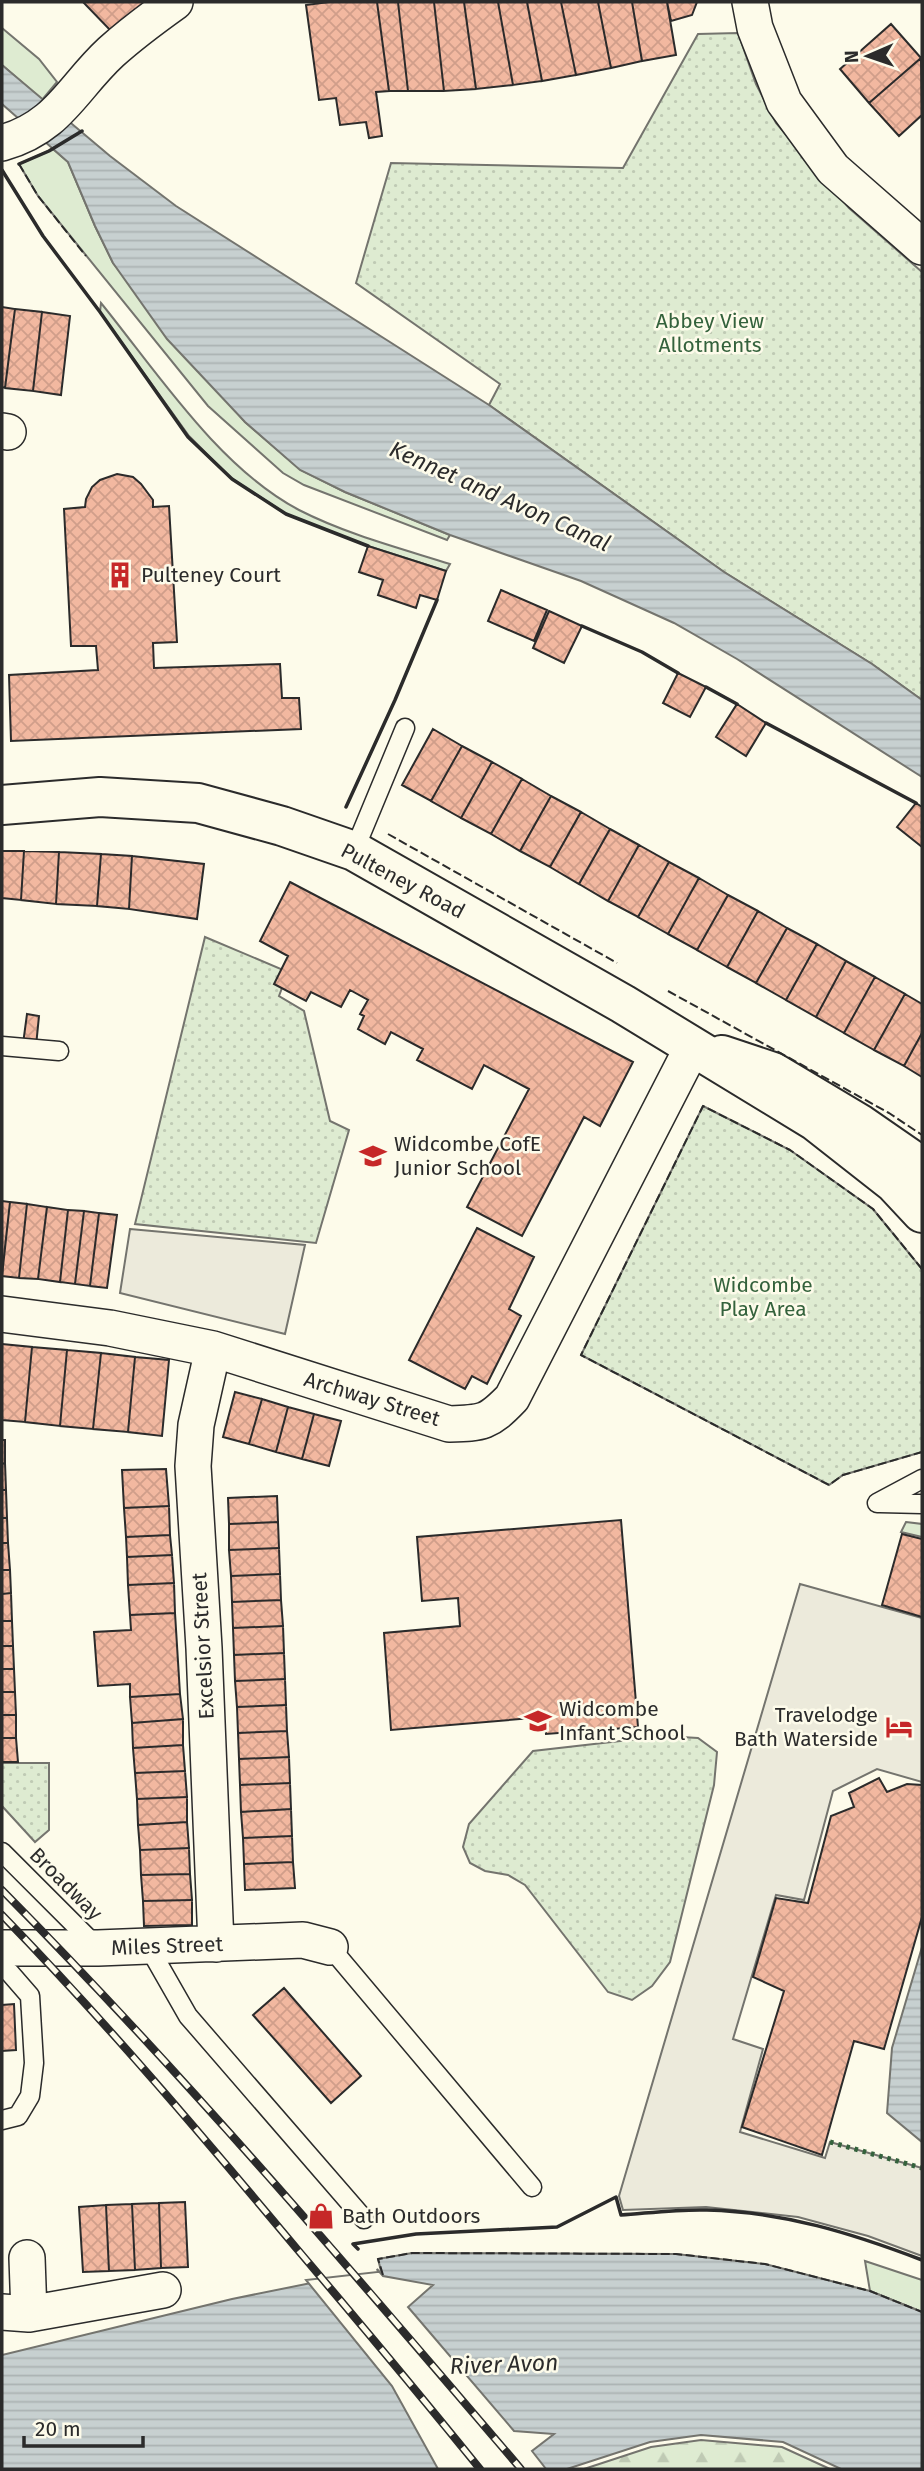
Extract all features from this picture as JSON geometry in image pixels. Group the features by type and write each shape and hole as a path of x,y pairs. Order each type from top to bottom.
{"main road":[{"name":"Pulteney Road","path":"2,806 100,797 198,803 282,826 354,851 693,1046 833,1134 894,1183 922,1213"},
{"name":"Pulteney Road","path":"693,1046 773,1072 922,1167"}],"street":[{"path":"8,141 44,125 110,52 175,2"},
{"path":"750,2 755,28 784,102 833,169 922,247"},
{"name":"Archway Street","path":"2,1314 110,1328 213,1349 449,1424 472,1423 494,1417 512,1398 693,1046"},
{"name":"Excelsior Street","path":"213,1349 196,1425 194,1466 216,1944"},
{"name":"Miles Street","path":"2,1948 98,1948 303,1940 330,1947"},
{"path":"27,2258 15,2313 163,2290"}],"lane":[{"path":"354,851 405,729"},
{"path":"2,1046 59,1051"},
{"path":"922,1479 877,1503 922,1504"},
{"name":"Broadway","path":"2,1852 98,1948"},
{"path":"148,1946 188,2016 363,2219"},
{"path":"330,1947 532,2187"},
{"path":"2,1967 30,1996 34,2063 30,2096 18,2116 2,2120"}],"green space":[{"path":"2,28 39,59 57,82 42,100 2,65"},
{"name":"Abbey View Allotments","path":"738,33 756,84 776,123 849,208 922,272 922,700 872,664 724,572 489,405 500,384 356,283 391,163 623,168 698,34"},
{"path":"53,149 68,162 113,263 245,422 301,470 345,492 450,535 447,540 304,485 283,473 208,406 38,196 19,164"},
{"path":"101,303 191,417 242,470 270,492 299,510 335,526 450,564 446,571 368,546 286,514 231,478 189,436 100,312"},
{"path":"205,937 288,972 279,996 304,1011 330,1121 349,1130 316,1243 135,1224"},
{"name":"Widcombe Play Area","path":"703,1106 790,1150 873,1209 922,1269 922,1452 843,1475 829,1485 581,1355"},
{"path":"906,1522 922,1524 922,1537 901,1532"},
{"path":"664,1736 698,1738 717,1752 714,1785 670,1962 652,1986 632,2000 608,1992 525,1885 508,1875 485,1871 470,1863 463,1847 469,1824 533,1751"},
{"path":"2,1763 49,1763 49,1830 35,1842 2,1806"},
{"path":"865,2261 922,2280 922,2312 870,2291"},
{"path":"701,2440 782,2447 830,2469 584,2469 651,2447"}],"shaded area":[{"path":"130,1229 305,1245 285,1334 120,1293"},
{"path":"800,1584 922,1618 922,1782 877,1769 833,1791 804,1900 776,1895 733,2039 763,2049 740,2132 825,2158 830,2142 922,2168 922,2256 868,2236 798,2217 706,2207 623,2210 619,2196"}],"water":[{"name":"Kennet and Avon Canal","path":"2,65 110,156 176,206 489,405 724,572 872,664 922,700 922,777 737,659 674,623 581,581 450,535 345,492 300,470 245,422 167,339 113,263 68,162 2,104"},
{"path":"922,1947 922,2142 887,2113 892,2048"},
{"name":"River Avon","path":"412,2253 676,2254 765,2264 870,2291 922,2312 922,2469 841,2469 783,2442 701,2435 650,2442 567,2469 2,2469 2,2355 232,2299 316,2282 382,2275 378,2259"}],"pier":[{"path":"377,2269 383,2276 433,2285 408,2307 514,2431 554,2434 532,2451 546,2469 438,2469 392,2386 306,2280 378,2272"}],"building":[{"path":"83,2 147,2 114,34"},
{"path":"377,2 389,91 376,92 382,136 369,138 366,122 340,125 336,98 319,100 306,5"},
{"path":"377,2 398,2 408,91 389,91"},
{"path":"398,2 434,2 444,91 408,91"},
{"path":"434,2 464,2 476,89 444,91"},
{"path":"464,2 498,2 513,85 476,89"},
{"path":"498,2 527,2 542,81 513,85"},
{"path":"527,2 561,2 576,75 542,81"},
{"path":"561,2 598,2 611,68 576,75"},
{"path":"598,2 632,2 642,61 611,68"},
{"path":"632,2 667,2 676,55 642,61"},
{"path":"667,2 697,2 692,15 671,21"},
{"path":"891,24 921,58 869,103 840,69"},
{"path":"921,58 922,115 899,136 869,103"},
{"path":"2,307 15,309 5,388 2,387"},
{"path":"15,309 42,312 33,391 5,388"},
{"path":"42,312 70,316 61,395 33,391"},
{"name":"Pulteney Court","path":"117,474 133,477 141,484 153,500 153,507 169,506 177,642 153,643 154,668 280,664 282,698 299,698 301,729 11,741 9,675 98,670 96,646 71,646 64,509 85,507 92,487 100,480"},
{"path":"368,546 446,571 437,600 420,595 416,608 378,595 383,580 359,572"},
{"path":"501,590 547,610 534,641 488,621"},
{"path":"549,611 582,626 564,663 533,648"},
{"path":"678,673 706,687 690,717 663,703"},
{"path":"737,704 766,723 746,756 716,737"},
{"path":"433,729 462,746 431,801 402,785"},
{"path":"462,746 492,762 461,818 431,801"},
{"path":"492,762 522,779 491,834 461,818"},
{"path":"522,779 551,796 520,851 491,834"},
{"path":"551,796 581,812 550,867 520,851"},
{"path":"916,803 922,807 922,847 897,827"},
{"path":"581,812 610,829 579,884 550,867"},
{"path":"610,829 639,845 608,901 579,884"},
{"path":"639,845 669,862 638,917 608,901"},
{"path":"2,851 24,851 21,900 2,898"},
{"path":"24,851 59,852 56,904 21,900"},
{"path":"59,852 101,854 97,906 56,904"},
{"path":"101,854 132,856 129,909 97,906"},
{"path":"132,856 204,864 197,919 129,909"},
{"path":"669,862 699,878 668,934 638,917"},
{"path":"699,878 728,895 697,950 668,934"},
{"path":"290,882 633,1062 600,1126 584,1117 522,1236 467,1207 529,1089 484,1065 472,1089 417,1060 423,1049 391,1032 385,1044 358,1029 364,1016 360,1014 368,1000 350,990 341,1007 311,992 306,1001 274,984 288,956 260,941"},
{"path":"728,895 758,911 727,967 697,950"},
{"path":"758,911 787,928 756,983 727,967"},
{"path":"787,928 817,944 786,1000 756,983"},
{"path":"817,944 846,961 816,1017 786,1000"},
{"path":"846,961 875,977 844,1033 816,1017"},
{"path":"875,977 905,994 874,1050 844,1033"},
{"path":"905,994 922,1004 922,1033 904,1066 874,1050"},
{"path":"27,1014 39,1016 36,1046 23,1044"},
{"path":"922,1033 922,1077 904,1066"},
{"path":"2,1201 10,1202 2,1274"},
{"path":"10,1202 27,1204 19,1278 2,1276"},
{"path":"27,1204 47,1207 38,1279 19,1278"},
{"path":"47,1207 68,1210 60,1282 38,1279"},
{"path":"68,1210 84,1211 75,1284 60,1282"},
{"path":"84,1211 99,1213 90,1286 75,1284"},
{"path":"99,1213 117,1215 107,1288 90,1286"},
{"path":"477,1228 534,1257 509,1309 521,1316 487,1384 472,1376 465,1389 409,1360"},
{"path":"2,1344 32,1347 25,1422 2,1420"},
{"path":"32,1347 67,1350 60,1426 25,1422"},
{"path":"67,1350 101,1353 93,1429 60,1426"},
{"path":"101,1353 135,1357 128,1432 93,1429"},
{"path":"135,1357 169,1360 162,1436 128,1432"},
{"path":"235,1392 262,1399 249,1444 223,1437"},
{"path":"262,1399 288,1407 276,1452 249,1444"},
{"path":"288,1407 314,1414 302,1459 276,1452"},
{"path":"314,1414 341,1421 329,1466 302,1459"},
{"path":"2,1440 5,1440 5,1463 2,1464"},
{"path":"5,1463 6,1490 2,1490 2,1464"},
{"path":"166,1469 169,1506 124,1508 122,1470"},
{"path":"2,1490 6,1490 7,1518 2,1518"},
{"path":"277,1496 278,1522 229,1524 228,1498"},
{"path":"169,1506 170,1535 126,1537 124,1508"},
{"path":"2,1518 7,1518 8,1543 2,1543"},
{"path":"621,1520 638,1727 546,1734 544,1717 391,1730 384,1633 460,1626 458,1598 422,1601 417,1537"},
{"path":"278,1522 279,1548 229,1550 229,1524"},
{"path":"902,1534 922,1539 922,1617 882,1605"},
{"path":"170,1535 172,1555 127,1557 126,1537"},
{"path":"2,1543 8,1543 10,1570 2,1570"},
{"path":"279,1548 280,1574 231,1576 229,1550"},
{"path":"172,1555 174,1583 128,1585 127,1557"},
{"path":"2,1570 10,1570 11,1593 2,1594"},
{"path":"280,1574 281,1600 232,1602 231,1576"},
{"path":"174,1583 175,1613 130,1615 128,1585"},
{"path":"11,1593 12,1621 2,1621 2,1594"},
{"path":"281,1600 283,1626 233,1628 232,1602"},
{"path":"175,1613 180,1694 130,1697 130,1684 98,1686 94,1632 131,1630 130,1615"},
{"path":"2,1621 12,1621 13,1646 2,1646"},
{"path":"283,1626 284,1653 234,1655 233,1628"},
{"path":"2,1646 13,1646 14,1669 2,1669"},
{"path":"284,1653 285,1679 235,1681 234,1655"},
{"path":"2,1669 14,1669 15,1692 2,1692"},
{"path":"285,1679 286,1705 237,1707 235,1681"},
{"path":"2,1692 15,1692 16,1715 2,1715"},
{"path":"180,1694 183,1719 132,1723 130,1697"},
{"path":"286,1705 287,1731 238,1733 237,1707"},
{"path":"2,1715 16,1715 16,1738 2,1738"},
{"path":"183,1719 183,1745 133,1748 132,1723"},
{"path":"287,1731 289,1757 239,1759 238,1733"},
{"path":"2,1738 16,1738 18,1762 2,1762"},
{"path":"183,1745 185,1771 135,1773 133,1748"},
{"path":"289,1757 290,1783 240,1785 239,1759"},
{"path":"185,1771 187,1797 137,1799 135,1773"},
{"path":"879,1778 887,1792 907,1784 922,1785 922,1917 884,2049 854,2041 822,2155 742,2127 784,1991 753,1977 776,1898 808,1903 831,1816 854,1807 849,1793"},
{"path":"290,1783 291,1809 241,1812 240,1785"},
{"path":"187,1797 187,1822 138,1825 137,1799"},
{"path":"291,1809 292,1836 243,1838 241,1812"},
{"path":"187,1822 189,1848 140,1850 138,1825"},
{"path":"292,1836 293,1862 244,1864 243,1838"},
{"path":"189,1848 190,1874 141,1875 140,1850"},
{"path":"293,1862 295,1888 245,1890 244,1864"},
{"path":"190,1874 192,1900 143,1901 141,1875"},
{"path":"192,1900 192,1925 144,1926 143,1901"},
{"path":"284,1988 361,2076 331,2103 253,2015"},
{"path":"14,2004 16,2050 2,2051 2,2005"},
{"path":"185,2202 188,2267 161,2268 159,2203"},
{"path":"159,2203 161,2268 135,2270 132,2204"},
{"path":"132,2204 135,2270 109,2271 106,2205"},
{"path":"106,2205 109,2271 83,2272 79,2207"}],"railway":[{"path":"2,1890 202,2102 521,2469"},
{"path":"2,1915 189,2121 480,2469"}],"hedge":[{"path":"830,2142 922,2168"}],"fence":[{"path":"19,164 38,196 86,256"},
{"path":"388,834 617,963"},
{"path":"668,991 889,1113 922,1135"},
{"path":"922,1269 873,1209 790,1150 703,1106 581,1355 829,1485 843,1475 922,1452"},
{"path":"383,2275 378,2259 412,2253 676,2254 765,2264 870,2291 922,2312"}],"wall":[{"path":"19,164 49,151 82,131"},
{"path":"2,170 43,236 188,437 232,479 286,514 368,546"},
{"path":"346,807 437,600"},
{"path":"582,626 642,652 678,673"},
{"path":"706,687 737,704"},
{"path":"766,723 916,803"},
{"path":"358,2249 353,2244 416,2234 557,2227 616,2197 621,2215 696,2210 763,2215 843,2233 922,2260"}],"place":[{"name":"Pulteney Court","path":"120,575"},
{"name":"Widcombe CofE Junior School","path":"373,1156"},
{"name":"Widcombe Infant School","path":"538,1721"},
{"name":"Travelodge Bath Waterside","path":"899,1727"},
{"name":"Bath Outdoors","path":"321,2216"}]}
